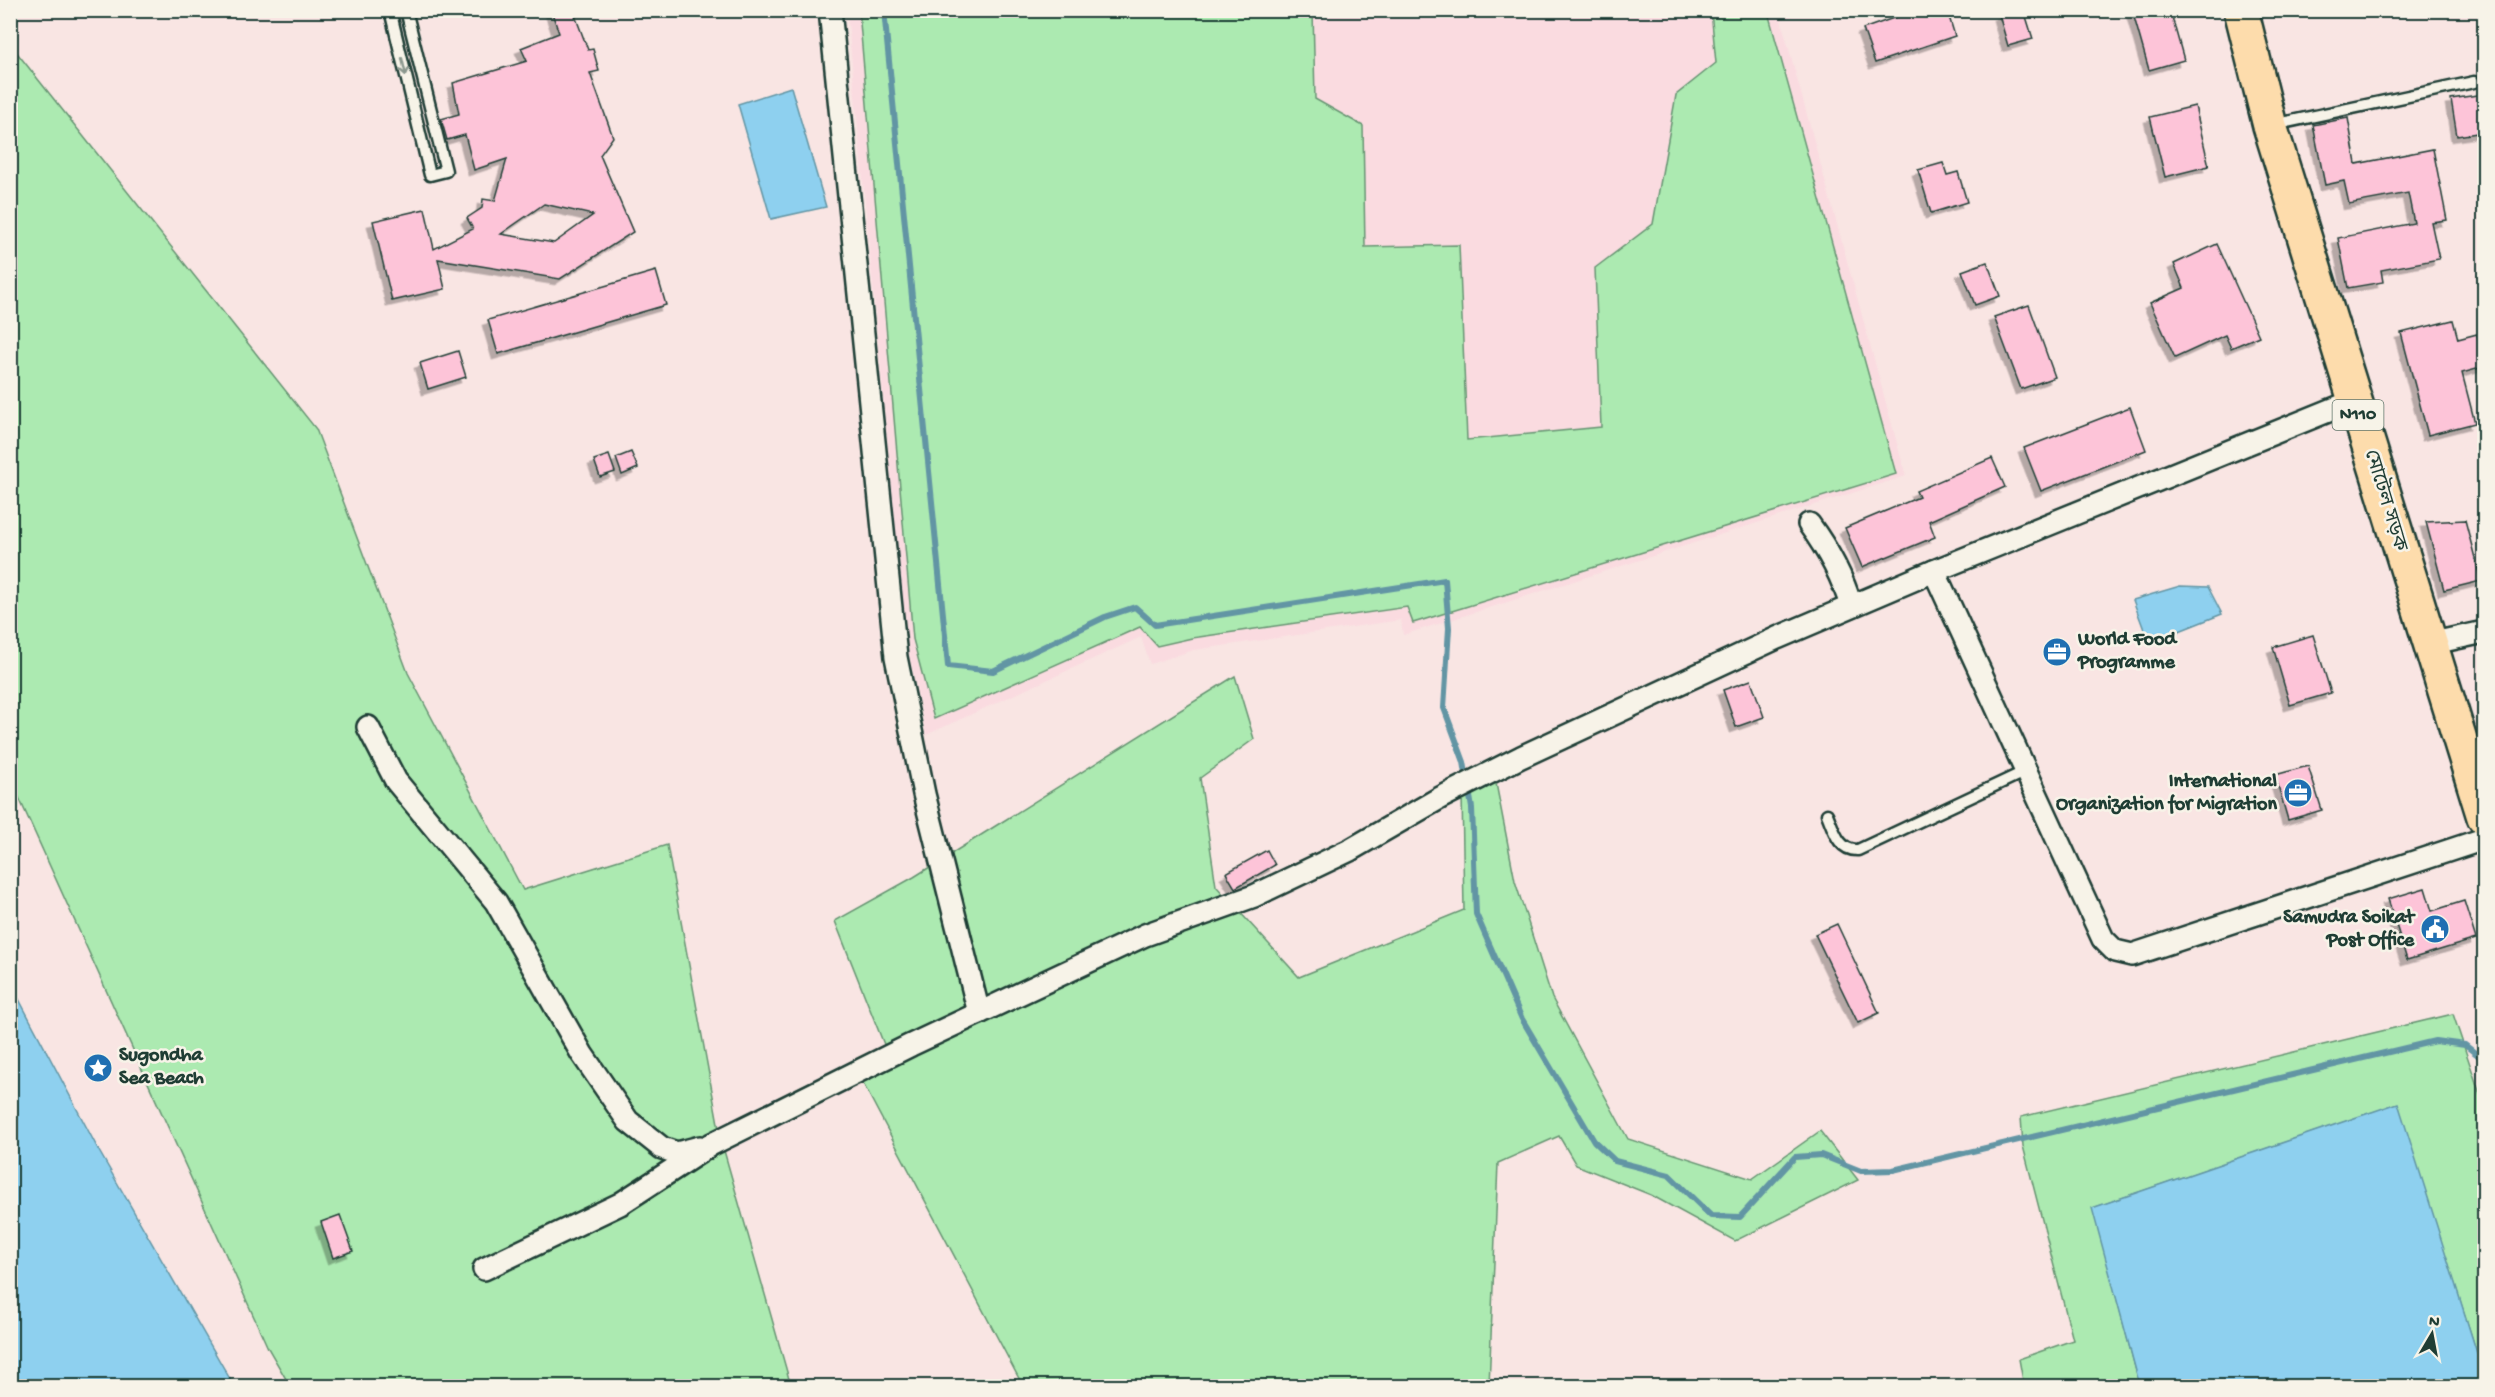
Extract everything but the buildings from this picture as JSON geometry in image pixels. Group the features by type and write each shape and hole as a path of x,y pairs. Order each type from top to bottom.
{"highway":[{"name":"মোটেল সড়ক","path":"2241,10 2270,126 2484,817"}],"street":[{"path":"830,10 896,657 924,794 978,1013"},
{"path":"484,1269 620,1204 712,1144 978,1013 1145,935 1254,896 1350,850 1440,798 1521,757 1851,606 2353,400"},
{"path":"1809,524 1829,552 1845,584 1851,606"},
{"path":"1934,571 2103,939 2115,951 2132,955 2484,838"},
{"path":"2429,644 2484,632"},
{"path":"368,727 396,781 496,902 582,1054 628,1121 662,1148 677,1153 712,1144"}],"lane":[{"path":"390,10 430,175 446,171 405,10"},
{"path":"2270,126 2474,82"},
{"path":"1827,814 1842,847 1858,850 2026,771"}],"shaded area":[{"path":"847,11 1801,11 1781,20 1906,476 1403,635 1401,620 1194,650 1150,664 1141,637 926,735 906,639"}],"green space":[{"path":"859,11 1313,11 1315,99 1363,126 1365,247 1459,245 1467,440 1601,427 1595,268 1653,224 1676,95 1716,63 1711,11 1780,11 1769,16 1896,474 1413,623 1407,607 1192,638 1157,646 1140,627 934,719 913,639"},
{"path":"10,44 316,429 408,673 523,890 667,845 721,1140 791,1386 290,1386 268,1348 11,780"},
{"path":"1235,676 1254,739 1200,778 1216,886 1299,977 1464,910 1462,793 1495,778 1515,881 1552,998 1628,1139 1752,1179 1820,1131 1858,1180 1735,1241 1651,1195 1576,1165 1559,1136 1498,1163 1489,1386 1023,1386 856,1070 887,1052 835,921 914,877"},
{"path":"2453,1014 2484,1106 2484,1375 2397,1104 2093,1208 2140,1386 2024,1386 2019,1359 2073,1340 2023,1146 2021,1117"}],"water":[{"path":"791,87 826,207 771,219 738,104"},
{"path":"2180,586 2208,587 2222,614 2149,643 2133,600"},
{"path":"11,984 99,1151 234,1386 11,1386"},
{"path":"2398,1103 2484,1375 2484,1386 2140,1386 2092,1208"}],"waterway":[{"path":"884,10 948,666 993,671 1105,617 1135,607 1155,625 1445,580 1449,628 1444,708 1464,762 1472,808 1476,914 1522,1019 1594,1141 1615,1161 1669,1175 1711,1216 1740,1217 1795,1157 1821,1155 1861,1171 1893,1170 2435,1041 2465,1045 2484,1060"}],"place":[{"name":"World Food Programme","path":"2057,652"},
{"name":"International Organization for Migration","path":"2298,793"},
{"name":"Samudra Soikat Post Office","path":"2435,929"},
{"name":"Sugondha Sea Beach","path":"98,1068"}]}
